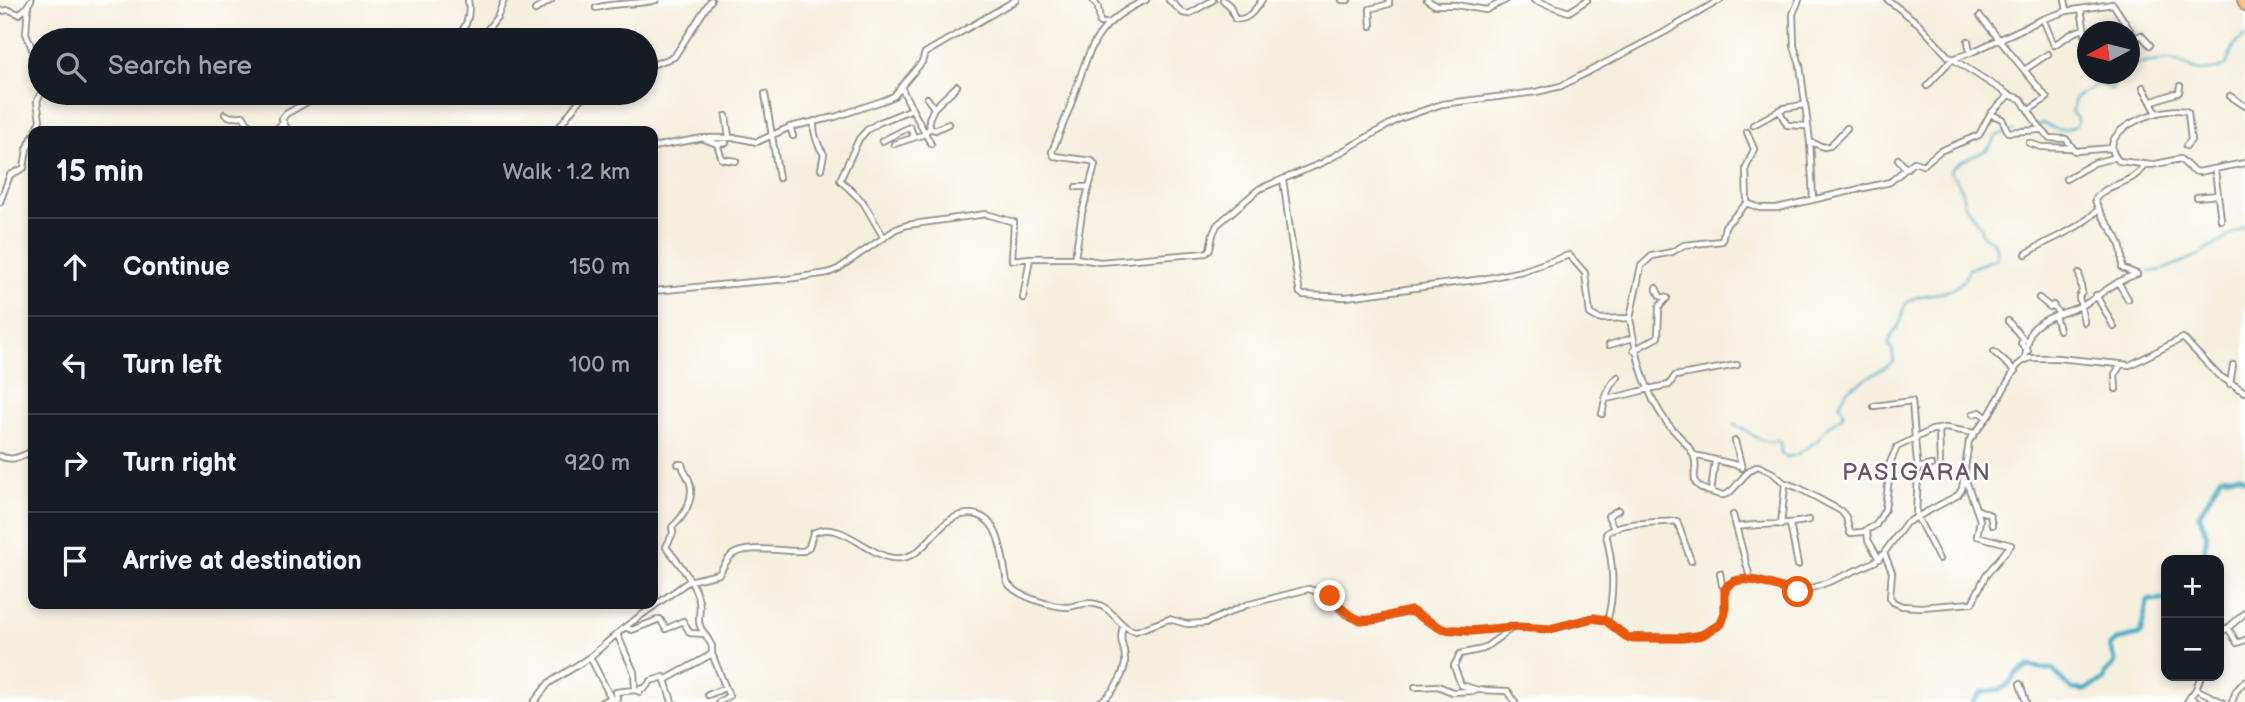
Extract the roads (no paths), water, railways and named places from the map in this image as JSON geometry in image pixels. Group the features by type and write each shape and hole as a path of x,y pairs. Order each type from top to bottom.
{"highway":[{"path":"2242,0 2245,6"}],"street":[{"path":"464,28 470,10 468,0"},
{"path":"489,28 504,0"},
{"path":"535,10 551,0"},
{"path":"596,8 656,0"},
{"path":"658,63 674,57 711,0"},
{"path":"658,146 703,138 757,142 790,127 835,117 892,98 922,62 928,50 1016,0"},
{"path":"1093,0 1098,7 1101,24 1111,22"},
{"path":"1075,258 1082,213 1095,165 1093,162 1053,155 1052,152 1086,56 1095,41 1124,10 1146,0"},
{"path":"1169,0 1183,13 1189,14 1213,0"},
{"path":"1223,0 1238,20 1247,18 1262,0"},
{"path":"1342,0 1348,0"},
{"path":"1371,26 1370,9 1389,4 1389,0"},
{"path":"1427,0 1435,5 1456,5 1483,10 1495,8 1506,0"},
{"path":"1534,0 1569,12 1587,0"},
{"path":"658,291 828,273 896,229 915,223 986,214 1014,222 1011,258 1014,260 1075,258 1100,262 1206,253 1210,251 1217,225 1259,189 1322,163 1399,119 1442,104 1536,92 1561,86 1720,0"},
{"path":"1799,0 1792,24 1810,142 1813,199"},
{"path":"1888,0 1919,24 1939,49 1952,59 2009,95 2018,96 2048,136 2066,139 2071,148"},
{"path":"2065,0 2067,11"},
{"path":"0,11 6,9 19,14 29,3"},
{"path":"28,38 26,33 29,3"},
{"path":"1927,86 1952,59 2067,11 2112,3 2124,21"},
{"path":"2081,9 2083,21"},
{"path":"1980,16 2048,98 2029,110"},
{"path":"2043,19 2054,45 2077,32"},
{"path":"2140,36 2150,45"},
{"path":"1968,41 1970,53"},
{"path":"2026,69 2048,54"},
{"path":"931,144 929,119 934,108 957,86"},
{"path":"2152,101 2179,92 2180,86"},
{"path":"901,87 912,109 928,130"},
{"path":"2143,87 2157,113"},
{"path":"765,94 779,178"},
{"path":"1747,203 1760,208 1772,208 1890,182 1914,162 1924,165 1940,151 1979,135 1990,114 2009,95"},
{"path":"2230,96 2245,106"},
{"path":"927,98 934,108"},
{"path":"37,126 40,120 38,105"},
{"path":"286,126 282,119 302,105"},
{"path":"560,126 576,105"},
{"path":"1753,125 1779,110 1804,105"},
{"path":"884,238 863,202 840,177 859,139 867,130 912,109"},
{"path":"2186,146 2191,142 2187,111 2172,109 2129,125 2112,140 2112,148 2121,162 2143,166 2178,159 2194,172 2245,163"},
{"path":"1779,110 1787,125 1806,127"},
{"path":"225,114 231,117 243,116 250,126"},
{"path":"1990,114 2002,119 2007,130 2039,127"},
{"path":"726,116 728,140"},
{"path":"814,121 814,133 824,154 821,169"},
{"path":"281,126 284,123"},
{"path":"894,144 948,124"},
{"path":"790,127 793,136"},
{"path":"882,141 910,127 914,137"},
{"path":"1810,142 1824,147 1830,146 1847,128"},
{"path":"1741,466 1694,455 1665,421 1656,407 1634,350 1630,318 1640,266 1652,256 1672,252 1684,245 1722,241 1725,226 1747,203 1746,168 1754,149 1747,131"},
{"path":"2041,147 2048,136"},
{"path":"703,138 717,144 728,140"},
{"path":"2029,143 2041,147 2071,148 2075,151 2112,148"},
{"path":"717,144 722,159 736,161"},
{"path":"0,202 10,175 24,168 28,147"},
{"path":"2066,179 2094,163 2116,157"},
{"path":"1898,159 1906,169"},
{"path":"658,603 689,581 718,575 731,556 743,550 804,551 809,547 813,533 821,530 847,536 889,557 907,557 916,554 947,520 957,516 975,515 986,520 995,529 1007,582 1012,589 1053,605 1071,607 1086,603 1097,604 1111,611 1123,626 1139,631 1169,619 1187,624 1206,623 1258,601 1312,589 1330,596 1345,614 1360,620 1378,620 1411,611 1442,629 1470,631 1514,627 1550,629 1593,618 1605,620 1628,638 1702,635 1716,629 1723,621 1727,586 1731,582 1750,578 1798,592 1879,559 1903,525 1958,495 1968,445 2023,361 2028,351 2031,331 2057,315 2088,303 2096,295 2137,274 2122,268 2124,253 2120,241 2099,209 2096,198 2106,189 2140,172 2143,166"},
{"path":"2214,170 2221,220"},
{"path":"1283,180 1292,235 1293,262 1301,295 1346,298 1483,279 1522,271 1567,255 1576,261 1585,274 1590,314 1599,318 1630,318"},
{"path":"1076,187 1089,187"},
{"path":"2197,197 2218,195"},
{"path":"2026,254 2071,232 2099,209"},
{"path":"1023,298 1030,258"},
{"path":"2079,274 2082,291 2079,296 2084,322"},
{"path":"2118,282 2128,299"},
{"path":"1634,350 1658,337 1659,305 1667,298 1660,296 1656,288"},
{"path":"2096,295 2114,327"},
{"path":"2039,298 2050,307 2053,305 2059,330"},
{"path":"2008,321 2024,340 2021,343 2028,351"},
{"path":"1609,345 1633,338"},
{"path":"2023,361 2030,358 2057,358 2135,365 2183,338 2218,375 2245,392"},
{"path":"1994,352 2015,371"},
{"path":"1605,399 1626,396 1650,387 1670,385 1675,376 1737,365"},
{"path":"2116,389 2115,374 2121,365"},
{"path":"2230,384 2233,365"},
{"path":"1602,414 1612,382 1618,377"},
{"path":"1874,406 1912,401 1918,468 1916,516 1939,559"},
{"path":"1973,414 1980,412 1987,418"},
{"path":"1694,455 1696,483 1699,488 1719,495 1730,493 1742,476 1758,466 1840,511 1846,517 1850,533 1867,531 1876,525 1885,509 1888,467 1901,444 1939,429 1974,433"},
{"path":"1939,429 1940,463"},
{"path":"1735,441 1742,476"},
{"path":"0,456 16,459 28,453"},
{"path":"1711,492 1715,461"},
{"path":"678,464 682,464 691,484 690,494 684,515 672,527 673,533 666,547 684,570 699,600 698,624 712,646 712,654 728,697 719,702"},
{"path":"1918,468 1931,465"},
{"path":"1884,554 1892,572 1890,597 1893,602 1902,606 1918,607 1970,604 1986,575 2011,546 2009,543 1977,536 1980,522 1964,474"},
{"path":"1781,525 1785,483"},
{"path":"1975,509 1990,515 1992,525"},
{"path":"1614,528 1608,516 1618,510"},
{"path":"1734,515 1750,578"},
{"path":"1736,527 1766,523 1781,525 1809,520"},
{"path":"1605,620 1611,606 1614,579 1606,534 1614,528 1677,521 1691,561"},
{"path":"1790,524 1798,565"},
{"path":"1867,531 1868,540 1879,559"},
{"path":"1720,573 1722,585 1727,586"},
{"path":"534,702 549,683 590,657 650,609"},
{"path":"2224,630 2245,613"},
{"path":"625,627 632,630 660,619 666,629 683,621 691,633 705,634"},
{"path":"1100,702 1111,693 1125,664 1126,657 1120,640 1123,626"},
{"path":"1514,627 1483,649 1458,656 1454,666 1458,682 1467,689 1508,691 1516,702"},
{"path":"2228,628 2237,643 2245,640"},
{"path":"617,634 634,672 642,702"},
{"path":"665,680 712,654"},
{"path":"590,657 612,700"},
{"path":"602,702 617,699 616,692 637,691 645,688 651,681 664,677 672,702"},
{"path":"2197,702 2189,700 2199,681"},
{"path":"2232,702 2237,688 2245,681"},
{"path":"2020,684 2026,702"},
{"path":"1415,687 1438,687 1452,692 1478,690"},
{"path":"708,695 725,688"},
{"path":"2196,689 2222,702"}],"waterway":[{"path":"2140,64 2167,60 2177,61 2201,71 2218,69 2226,65 2234,46 2245,36"},
{"path":"2030,129 2043,123 2059,130 2077,125 2077,118 2072,113 2075,98 2098,84"},
{"path":"2098,84 2112,89 2115,84"},
{"path":"1734,424 1761,440 1780,442 1781,454 1787,457 1796,455 1817,441 1825,429 1843,416 1839,405 1847,390 1894,362 1892,349 1888,345 1901,321 1905,305 1920,296 1956,287 1969,269 1997,258 1994,243 1981,233 1981,227 1964,204 1962,189 1950,171 1960,162 1987,149 1996,136 2014,130"},
{"path":"2149,272 2162,270 2199,255 2245,226"},
{"path":"2204,555 2207,533 2199,515 2221,477 2240,475 2245,479"},
{"path":"1973,702 1980,693 2001,689 2009,684 2016,674 2029,666 2053,670 2072,689 2085,690 2104,680 2105,674 2115,662 2110,646 2117,640 2140,635 2148,600 2161,599"}],"district":[{"name":"PASIGARAN","path":"1917,472"}]}
